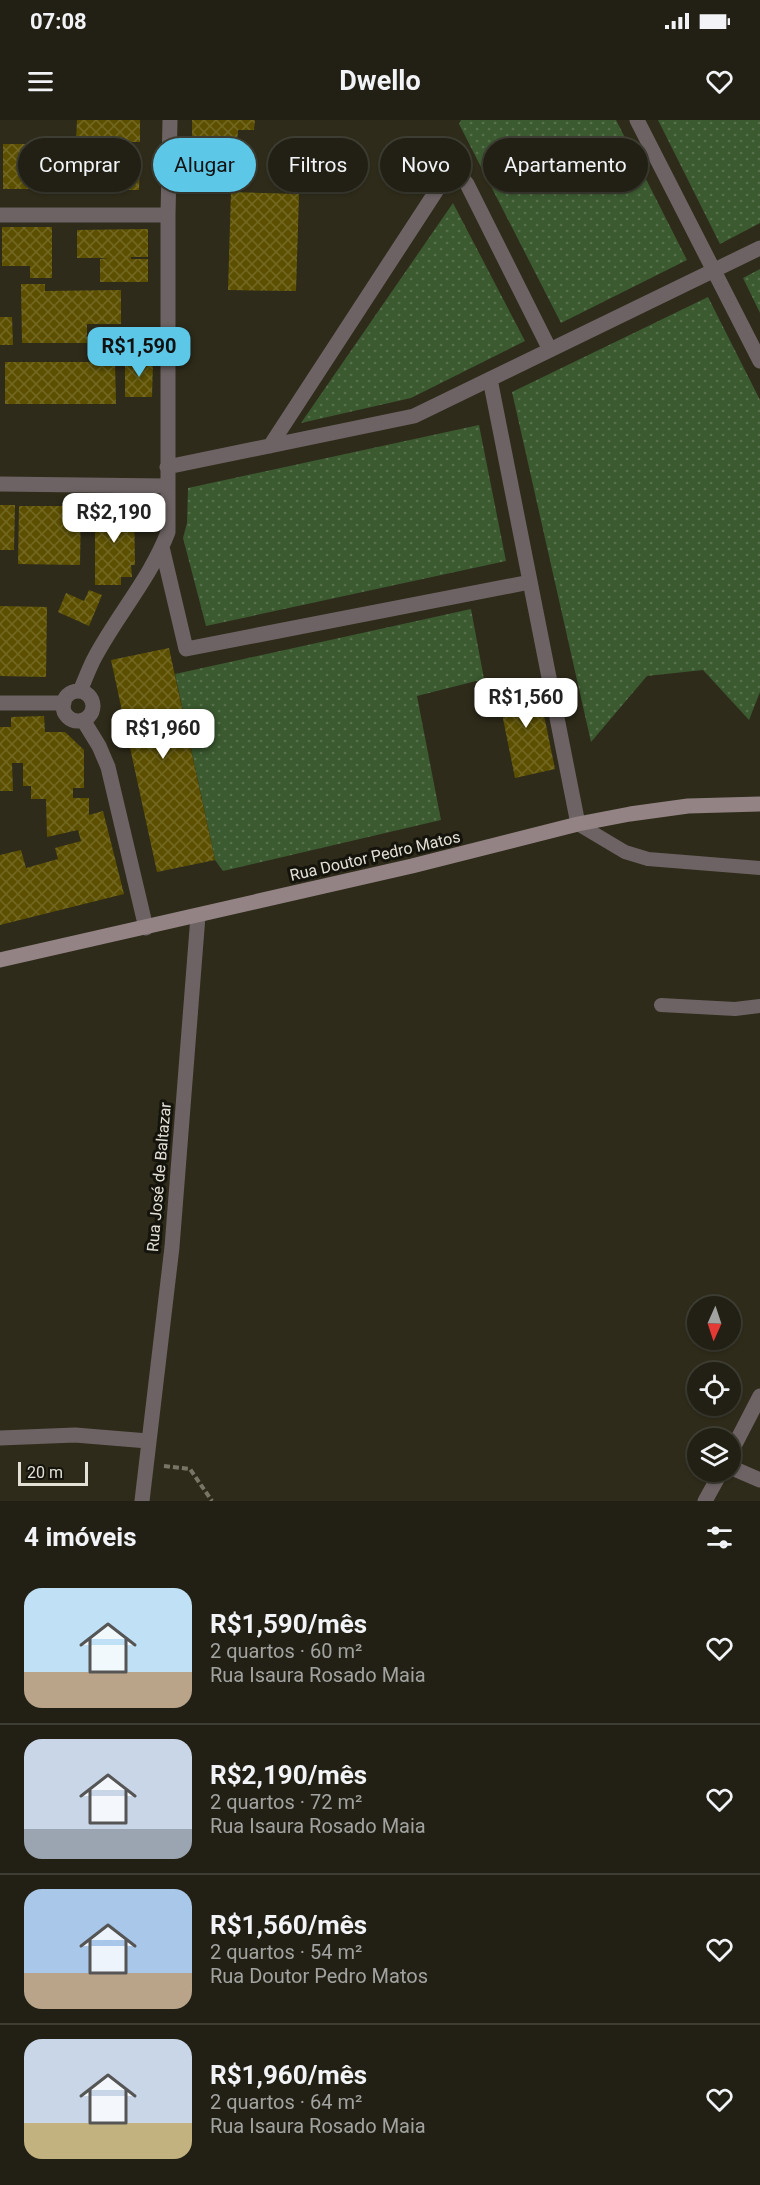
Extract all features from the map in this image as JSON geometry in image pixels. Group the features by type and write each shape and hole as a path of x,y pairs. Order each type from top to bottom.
{"main road":[{"name":"Rua Doutor Pedro Matos","path":"0,960 412,866 578,824 688,806 760,804"}],"street":[{"path":"80,691 94,658 162,547 168,532 170,120"},
{"path":"637,120 760,361"},
{"path":"270,446 446,176 460,175 467,184 550,350"},
{"path":"0,215 168,215"},
{"path":"167,467 414,416 760,248"},
{"path":"490,379 578,824"},
{"path":"0,484 167,486"},
{"path":"162,547 186,649 530,582"},
{"path":"80,691 88,694 93,702 92,711 83,720 75,720 67,716 64,703 71,693 80,691"},
{"path":"0,703 64,703"},
{"path":"83,720 99,746 108,767 146,928"},
{"name":"Rua José de Baltazar","path":"142,1501 172,1247 198,916"},
{"path":"741,1433 760,1396"},
{"path":"0,1438 75,1435 148,1441"},
{"path":"741,1472 760,1480"},
{"path":"705,1501 715,1482"}],"lane":[{"path":"578,824 625,852 648,859 760,868"},
{"path":"661,1005 735,1009 760,1006"}],"path":[{"path":"146,1463 190,1469 212,1501"}],"green space":[{"path":"461,120 616,120 625,138 483,138 483,171 471,147 471,138 466,138 459,124"},
{"path":"658,120 760,120 760,223 720,244"},
{"path":"648,183 687,260 561,323 494,192 648,192"},
{"path":"453,203 525,341 411,398 301,423"},
{"path":"760,269 760,313 743,278"},
{"path":"708,297 760,400 760,692 749,720 703,670 647,676 591,742 512,392"},
{"path":"479,425 506,561 206,626 183,538 187,523 188,488"},
{"path":"471,609 484,679 417,696 441,820 223,871 215,860 175,674"}],"building":[{"path":"77,120 140,120 140,138 76,138"},
{"path":"192,120 255,120 254,130 238,130 238,138 192,138"},
{"path":"3,144 18,144 18,189 3,189"},
{"path":"231,192 299,194 296,291 228,290"},
{"path":"2,227 52,227 52,278 30,278 30,266 2,266"},
{"path":"148,229 148,257 131,257 131,259 148,259 148,282 100,282 100,259 109,258 77,258 77,230"},
{"path":"21,284 45,284 45,291 121,290 121,324 87,324 87,343 22,343"},
{"path":"0,317 12,317 13,345 0,345"},
{"path":"125,360 153,360 152,397 125,397"},
{"path":"5,362 115,362 116,404 5,404"},
{"path":"0,505 15,505 14,550 0,550"},
{"path":"95,505 134,505 135,565 131,565 132,577 121,577 121,585 95,585"},
{"path":"19,506 81,506 80,565 18,564"},
{"path":"89,590 102,595 89,626 58,612 66,593 84,601"},
{"path":"0,606 47,607 46,677 0,676"},
{"path":"169,648 215,860 157,872 111,660"},
{"path":"537,681 555,769 515,778 497,689"},
{"path":"44,716 45,732 65,732 84,750 84,788 73,788 73,798 89,798 89,815 103,811 124,894 0,925 0,855 21,850 26,868 58,859 55,848 81,841 78,830 47,837 46,799 31,799 31,786 23,786 23,763 12,763 13,791 0,791 0,727 11,727 11,717"}]}
